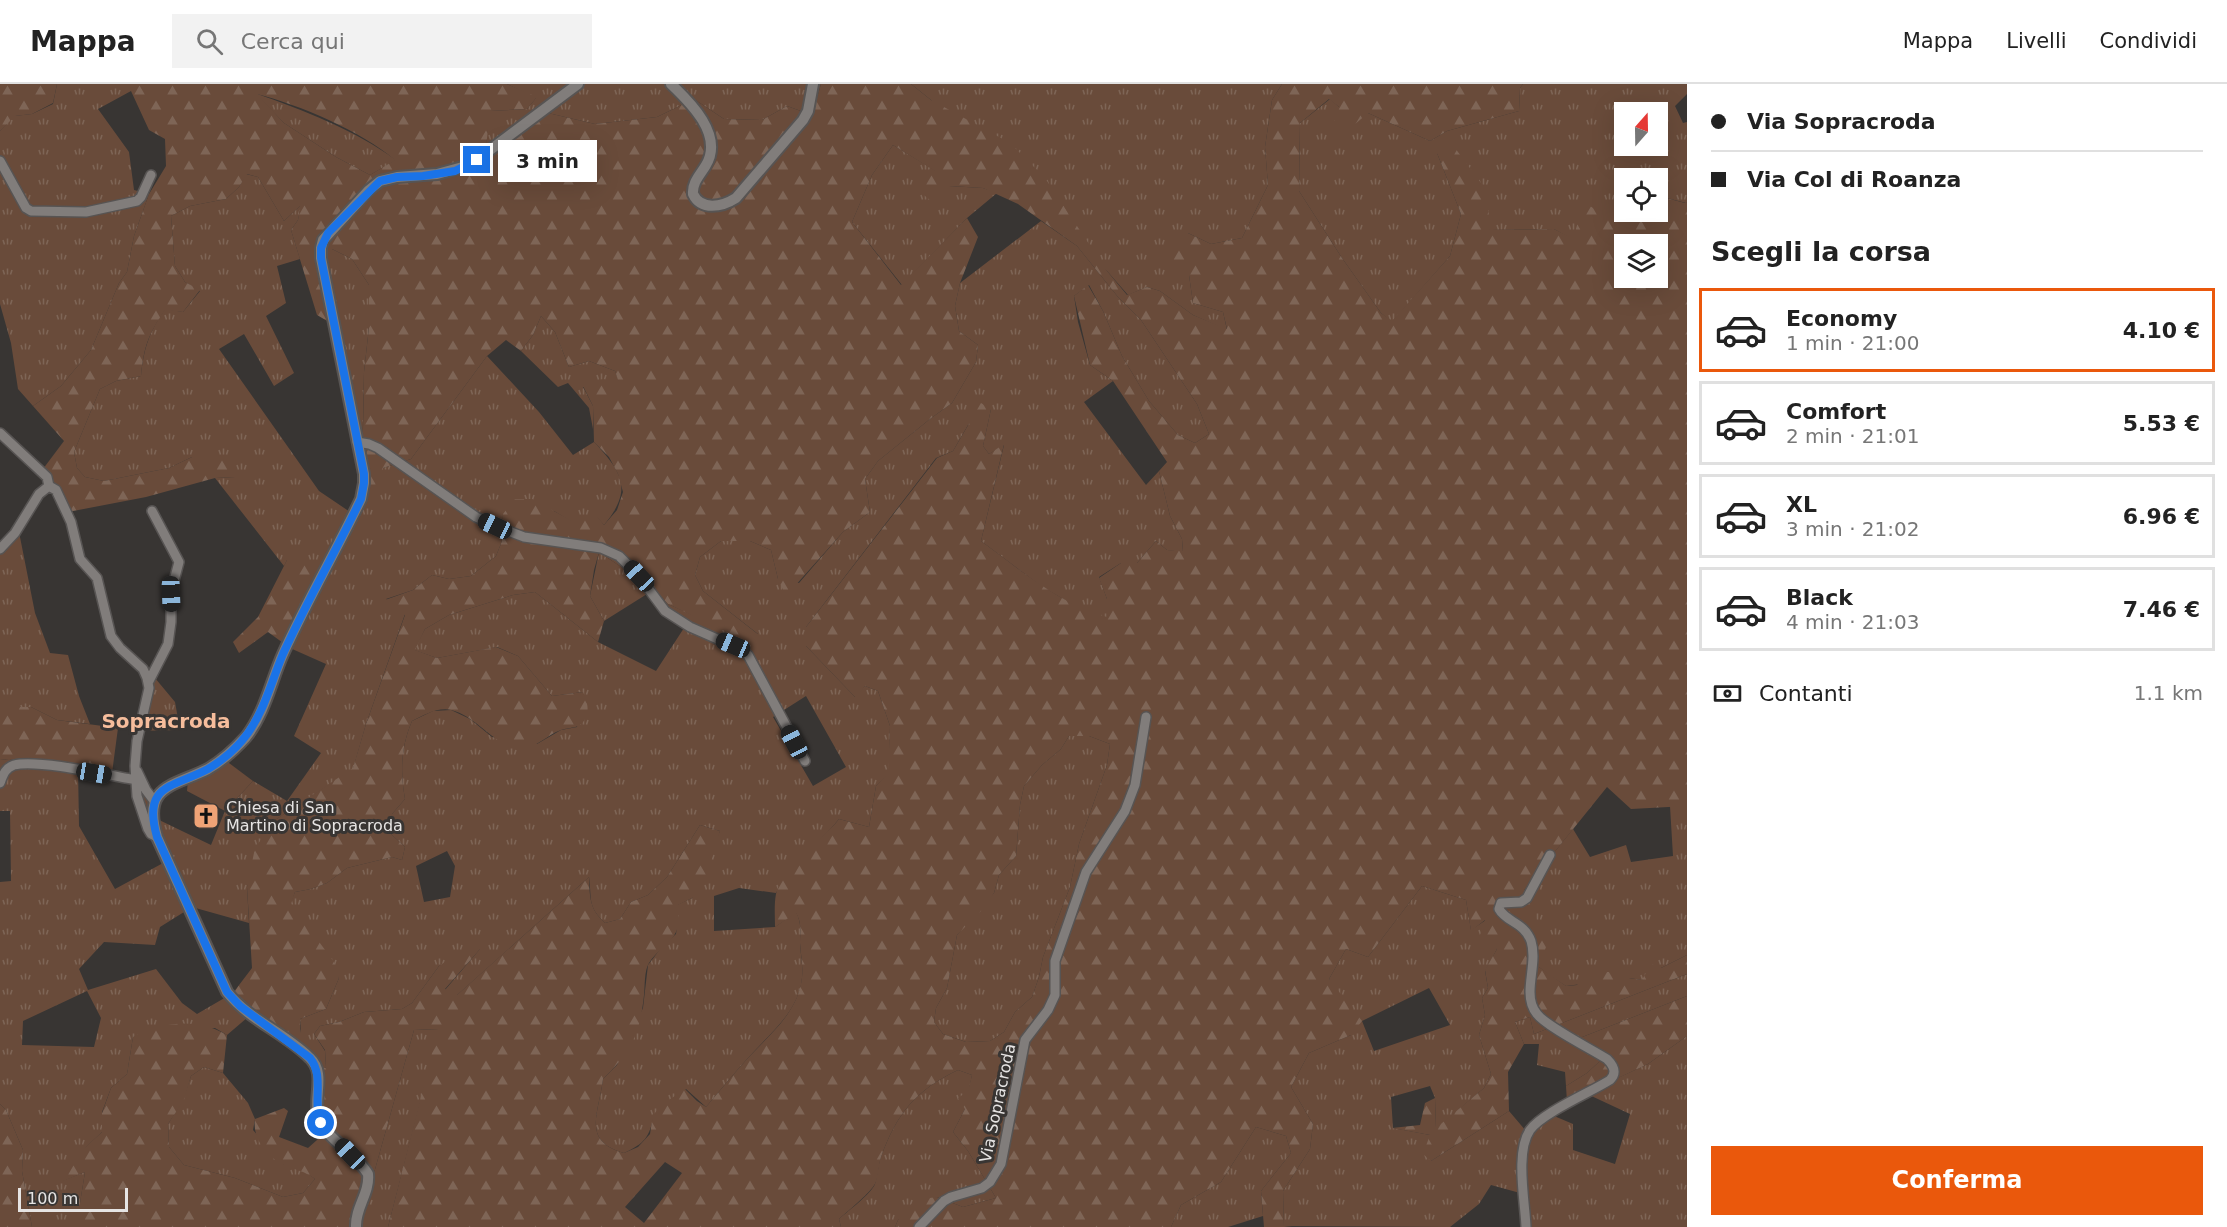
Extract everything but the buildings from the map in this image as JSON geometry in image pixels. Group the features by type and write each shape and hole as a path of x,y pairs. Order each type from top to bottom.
{"street":[{"path":"356,1227 356,1215 368,1183 368,1174 321,1123 317,1106 317,1067 310,1058 240,1006 227,992 157,837 152,815 159,794 169,785 208,769 231,752 244,739 256,721 283,654 361,499 364,483 321,258 323,240 380,181 397,177 437,174 470,165 578,84"},
{"path":"671,84 695,107 706,127 710,156 694,183 693,194 700,202 714,206 736,198 803,120 808,111 813,84"},
{"path":"0,161 26,208 31,211 86,212 137,201 151,175"},
{"path":"0,433 47,477 49,486 56,490 71,522 80,559 97,578 111,636 120,648 143,669 148,683 148,694 137,741 135,780 137,796 148,829 150,834 157,837"},
{"path":"357,442 378,448 476,517 495,526 524,537 601,548 619,556 639,576 665,612 690,627 741,649 748,655 805,761"},
{"path":"0,549 15,533 39,494 49,486"},
{"path":"148,683 168,644 171,592 179,562 152,511"},
{"name":"Via Sopracroda","path":"919,1227 944,1201 982,1188 990,1182 1001,1164 1024,1040 1048,1010 1055,995 1055,961 1086,872 1125,811 1136,785 1146,717"},
{"path":"0,783 6,770 13,765 32,763 135,780"},
{"path":"135,766 146,790 155,802"},
{"path":"1526,1227 1522,1158 1524,1143 1530,1130 1543,1118 1610,1080 1614,1073 1614,1068 1607,1059 1546,1021 1535,1011 1530,990 1532,942 1524,928 1501,914 1499,909 1502,903 1521,902 1527,898 1550,855"}],"green space":[{"path":"0,84 57,84 53,103 32,114 15,116 0,131"},
{"path":"57,84 131,84 131,91 98,109 129,152 134,190 149,194 134,236 127,272 119,283 91,350 61,386 33,406 18,389 11,343 0,304 0,131 14,116 32,114 53,104"},
{"path":"131,84 507,84 537,97 527,109 490,111 485,156 548,113 595,124 657,117 694,99 724,119 762,120 787,106 812,115 821,84 911,84 931,100 1010,143 1045,178 1107,271 1127,295 1147,287 1160,291 1193,315 1227,329 1223,312 1193,303 1189,275 1176,270 1169,250 1188,233 1211,244 1242,238 1268,185 1265,147 1272,100 1282,84 1523,84 1520,88 1519,111 1447,131 1430,141 1368,113 1347,131 1333,124 1339,107 1329,99 1300,123 1299,191 1381,313 1392,321 1450,256 1461,214 1437,153 1437,146 1452,144 1487,191 1490,230 1554,229 1572,238 1588,205 1614,222 1668,222 1668,198 1687,202 1687,806 1631,809 1607,787 1524,890 1547,944 1539,967 1566,986 1577,985 1587,972 1625,972 1629,978 1642,980 1651,964 1661,968 1687,955 1687,974 1534,1034 1530,1017 1515,1022 1524,1044 1508,1072 1509,1111 1431,1161 1423,1154 1430,1135 1392,1128 1420,1125 1425,1103 1435,1098 1436,1128 1484,1088 1491,1074 1479,1035 1485,1015 1482,998 1488,988 1485,970 1497,949 1479,938 1485,920 1471,931 1466,900 1422,886 1368,957 1346,949 1329,979 1362,1021 1351,1035 1309,1053 1291,1087 1313,1124 1310,1149 1283,1191 1284,1226 1292,1227 1264,1227 1261,1191 1291,1153 1286,1136 1256,1127 1221,1182 1181,1205 1171,1227 895,1227 915,1200 937,1197 963,1207 996,1198 968,1151 953,1132 965,1109 958,1098 968,1091 972,1075 958,1070 930,1086 901,1115 887,1141 875,1184 839,1219 841,1227 388,1227 438,1029 414,1030 367,1198 360,1214 361,1227 80,1227 80,1203 85,1172 61,1182 68,1163 102,1132 102,1113 111,1088 127,1074 133,1037 156,1028 180,1024 203,1026 227,1035 223,1073 204,1067 191,1076 184,1100 168,1124 169,1147 184,1165 235,1178 283,1197 303,1193 315,1179 278,1162 267,1152 258,1140 255,1119 284,1108 288,1111 279,1137 308,1148 326,1132 315,1073 326,1067 325,1050 314,1034 320,1026 339,1022 364,1012 402,1009 412,1003 439,966 458,953 481,948 445,989 457,995 589,877 590,897 596,912 605,923 620,919 631,902 648,895 667,877 700,825 720,831 703,887 692,898 678,905 676,932 647,966 637,1032 621,1060 603,1079 597,1114 597,1133 602,1141 611,1148 624,1153 638,1147 650,1134 653,1115 663,1104 685,1089 706,1107 780,1024 798,995 802,973 800,924 796,913 775,927 775,898 780,884 794,864 839,819 869,827 876,786 888,773 890,726 878,691 865,686 856,698 806,646 806,627 937,458 953,451 981,403 991,409 983,446 989,454 1004,444 981,541 1026,574 1073,604 1107,617 1107,599 1099,578 1121,563 1137,563 1156,541 1167,550 1183,551 1182,539 1170,516 1159,471 1167,462 1113,381 1090,365 1074,296 1088,285 1103,311 1122,356 1149,401 1178,435 1195,443 1209,434 1197,404 1141,320 1118,297 1077,246 1018,204 983,188 949,186 930,200 915,188 935,171 893,145 872,175 852,222 901,285 967,218 978,237 960,283 955,306 959,331 978,345 976,362 952,403 878,461 865,479 870,512 843,532 786,596 778,579 771,550 750,541 721,541 700,557 695,575 703,591 759,635 748,642 668,604 655,590 599,552 590,596 604,621 598,642 535,592 513,595 449,615 425,629 415,650 437,658 496,647 518,656 552,696 583,692 586,698 587,716 578,726 555,732 533,746 521,749 506,745 468,717 451,710 436,711 412,721 403,759 402,779 405,799 392,814 391,834 405,847 402,860 392,857 347,868 327,883 295,892 291,904 334,962 339,978 326,1009 300,1019 301,1040 296,1050 233,993 252,968 247,887 255,848 275,820 353,768 366,724 405,615 385,600 413,590 432,575 449,579 471,576 496,556 502,541 503,514 515,499 532,499 574,522 596,515 604,525 617,510 623,492 618,474 609,457 594,442 593,406 583,386 603,379 619,383 615,371 589,361 569,367 555,332 541,316 533,335 521,351 506,340 487,356 411,459 383,468 379,484 362,488 364,372 369,327 369,285 352,259 332,249 316,249 334,325 317,315 291,230 298,220 300,206 284,221 258,177 247,174 239,187 226,199 190,206 171,216 175,266 185,282 200,290 183,312 165,310 148,341 141,376 116,381 100,389 74,452 77,468 85,477 104,481 169,468 192,457 217,457 236,467 235,477 215,478 146,497 68,512 53,482 43,469 64,441 33,406 61,386 91,350 119,283 127,272 134,236 149,194 166,166 165,139 149,130 131,91","holes":["257,94 292,105 348,129 395,160 370,175 336,157 284,123","1069,736 1089,736 1110,744 1107,765 1079,844 1070,887 1043,957 1032,997 1015,1012 1004,1032 990,1041 966,1042 943,1034 934,1022 936,1008 947,988 957,935 983,909 994,893 999,875 1016,856 1020,805 1024,786 1042,765 1061,749","665,1162 682,1173 644,1223 625,1207"]},
{"path":"507,84 821,84 812,115 787,106 762,120 724,119 694,99 657,117 595,124 548,113 485,156 489,111 527,109 536,98"},
{"path":"911,84 1282,84 1272,100 1265,147 1268,185 1242,238 1211,244 1188,233 1189,275 1193,303 1223,312 1227,330 1193,315 1160,291 1147,287 1128,295 1107,271 931,100"},
{"path":"1523,84 1687,84 1687,94 1675,106 1683,123 1687,122 1687,202 1668,198 1668,168 1614,168 1614,222 1572,239 1554,229 1490,230 1437,153 1461,214 1450,256 1392,322 1381,313 1299,191 1300,123 1330,99 1339,107 1368,113 1430,141 1447,131 1519,111 1520,88"},
{"path":"255,93 346,130 396,160 370,175 336,157 284,123"},
{"path":"893,145 936,171 949,186 983,188 997,193 967,218 902,285 852,222 872,175"},
{"path":"246,174 258,177 284,221 301,205 298,220 291,230 300,259 277,266 286,303 266,316 294,373 274,386 244,334 219,349 319,491 356,516 362,488 383,468 411,459 487,356 539,412 573,455 594,442 618,473 621,492 619,502 604,525 596,516 574,523 554,511 503,514 502,541 496,556 471,576 449,579 432,575 413,590 386,599 405,614 366,724 353,769 275,820 247,887 249,923 192,907 160,927 155,945 104,942 79,969 88,990 156,969 182,1003 197,1014 233,993 248,1017 227,1035 215,1028 133,1037 127,1074 111,1088 102,1112 102,1132 86,1147 62,1181 85,1172 80,1203 80,1227 32,1227 22,1171 23,1150 6,1110 0,1104 0,882 11,881 10,811 0,811 0,760 9,759 78,768 79,826 115,889 165,862 133,796 129,775 156,806 155,818 211,845 225,811 253,781 287,801 321,753 294,736 326,664 290,648 287,560 284,566 215,478 235,477 192,457 169,468 104,481 85,477 77,468 74,452 100,389 116,381 141,376 148,341 165,309 183,312 200,291 185,282 175,266 171,216 190,206 226,199 239,187","holes":["87,991 101,1018 94,1047 22,1045 23,1021"]},
{"path":"1041,221 1077,246 1118,297 1141,320 1197,404 1209,434 1195,443 1178,435 1149,401 1122,356 1089,285 1074,296 1078,322 1090,365 1113,381 1084,402 1146,485 1159,471 1170,516 1182,539 1183,552 1167,550 1156,541 1137,563 1121,563 1099,577 1107,599 1107,618 1082,610 1041,586 981,541 1004,445 989,454 983,446 991,409 968,425 953,451 936,458 806,627 806,646 855,697 865,686 878,691 890,726 889,773 876,786 869,827 839,819 789,872 776,893 739,888 714,896 714,931 775,927 796,912 800,924 802,974 798,996 786,1016 706,1107 686,1089 654,1115 645,1139 624,1153 611,1148 602,1141 597,1133 597,1114 603,1079 617,1065 643,1008 648,965 676,934 677,905 692,898 720,831 700,825 667,877 648,895 631,902 620,919 605,923 595,912 591,902 589,877 456,996 445,990 480,949 439,966 412,1003 402,1009 364,1012 339,1022 320,1026 314,1034 325,1051 326,1067 315,1073 303,1055 296,1050 301,1029 300,1019 326,1009 339,978 290,904 295,892 327,883 347,868 392,857 402,860 405,847 391,834 392,814 405,799 402,759 412,721 433,711 451,710 470,719 492,737 537,744 561,730 577,727 583,692 552,696 518,656 497,647 437,658 414,650 425,629 449,615 513,595 535,592 598,642 656,671 684,628 647,594 604,621 590,596 599,552 655,590 668,604 715,625 758,634 703,591 695,575 700,557 721,541 750,541 771,550 778,579 799,583 843,532 870,512 865,479 878,461 952,403 976,362 978,345 959,331 955,306 960,283","holes":["806,696 846,767 813,786 773,717","447,851 455,866 450,897 424,902 416,866"]},
{"path":"316,249 332,249 352,259 369,285 362,466"},
{"path":"541,316 555,332 569,367 589,361 615,371 620,384 583,387 593,406 593,429 589,408 568,383 558,387 521,351 533,335"},
{"path":"19,532 35,613 50,653 68,655 79,696 90,724 57,720 31,707 0,707 0,549"},
{"path":"287,560 332,565 290,648 268,632 239,653 233,642 258,617"},
{"path":"150,672 175,702 180,730 135,731"},
{"path":"0,707 31,707 57,720 118,728 112,773 9,759 0,760"},
{"path":"1069,736 1089,736 1110,744 1107,765 1079,844 1070,887 1043,957 1032,997 1015,1012 1004,1032 990,1041 966,1042 943,1034 934,1022 936,1008 947,988 957,935 994,893 999,875 1016,856 1020,805 1024,786 1042,765 1061,749"},
{"path":"225,760 253,781 225,811 187,791 188,780"},
{"path":"1670,806 1687,806 1687,955 1642,980 1629,978 1566,986 1539,967 1524,890 1573,829 1590,857 1626,845 1631,862 1673,856"},
{"path":"1422,886 1466,900 1471,930 1486,920 1497,949 1485,971 1488,988 1482,998 1485,1015 1479,1035 1491,1074 1484,1088 1436,1129 1435,1098 1430,1086 1391,1097 1393,1128 1430,1135 1431,1161 1509,1111 1526,1131 1547,1113 1573,1124 1573,1150 1615,1164 1630,1114 1585,1093 1648,1064 1687,1036 1687,1227 1523,1227 1520,1193 1491,1185 1479,1204 1450,1227 1284,1226 1283,1191 1310,1149 1313,1124 1291,1087 1309,1053 1351,1035 1329,979 1346,949 1368,957","holes":["1429,988 1450,1025 1374,1051 1362,1021"]},
{"path":"1687,974 1687,996 1572,1041 1600,1061 1587,1073 1566,1086 1565,1072 1537,1065 1539,1044 1524,1044 1515,1022 1530,1017 1534,1034"},
{"path":"1687,996 1687,1036 1648,1064 1567,1102 1566,1086 1587,1073 1600,1061 1572,1041"},
{"path":"439,1029 388,1227 361,1227 360,1215 367,1198 414,1030"},
{"path":"204,1067 223,1073 248,1103 255,1119 253,1130 283,1164 305,1171 315,1179 303,1193 283,1197 235,1178 184,1165 169,1147 168,1124 183,1100 191,1076"},
{"path":"958,1070 972,1075 965,1109 953,1132 968,1151 996,1198 963,1207 937,1197 898,1220 895,1227 841,1227 839,1219 873,1188 887,1141 901,1115 930,1086"},
{"path":"0,1104 6,1110 23,1150 22,1171 32,1227 0,1227"},
{"path":"1256,1127 1286,1136 1291,1153 1261,1191 1263,1216 1228,1227 1171,1227 1181,1205 1221,1182"}],"place":[{"name":"Chiesa di San Martino di Sopracroda","path":"206,816"}],"district":[{"name":"Sopracroda","path":"166,721"}],"route":[{"path":"321,1123 317,1106 317,1067 310,1058 240,1006 223,986 157,837 152,815 155,802 164,789 222,760 239,744 256,721 283,654 361,499 364,474 321,258 323,240 380,181 387,178 455,171 477,160"}]}
